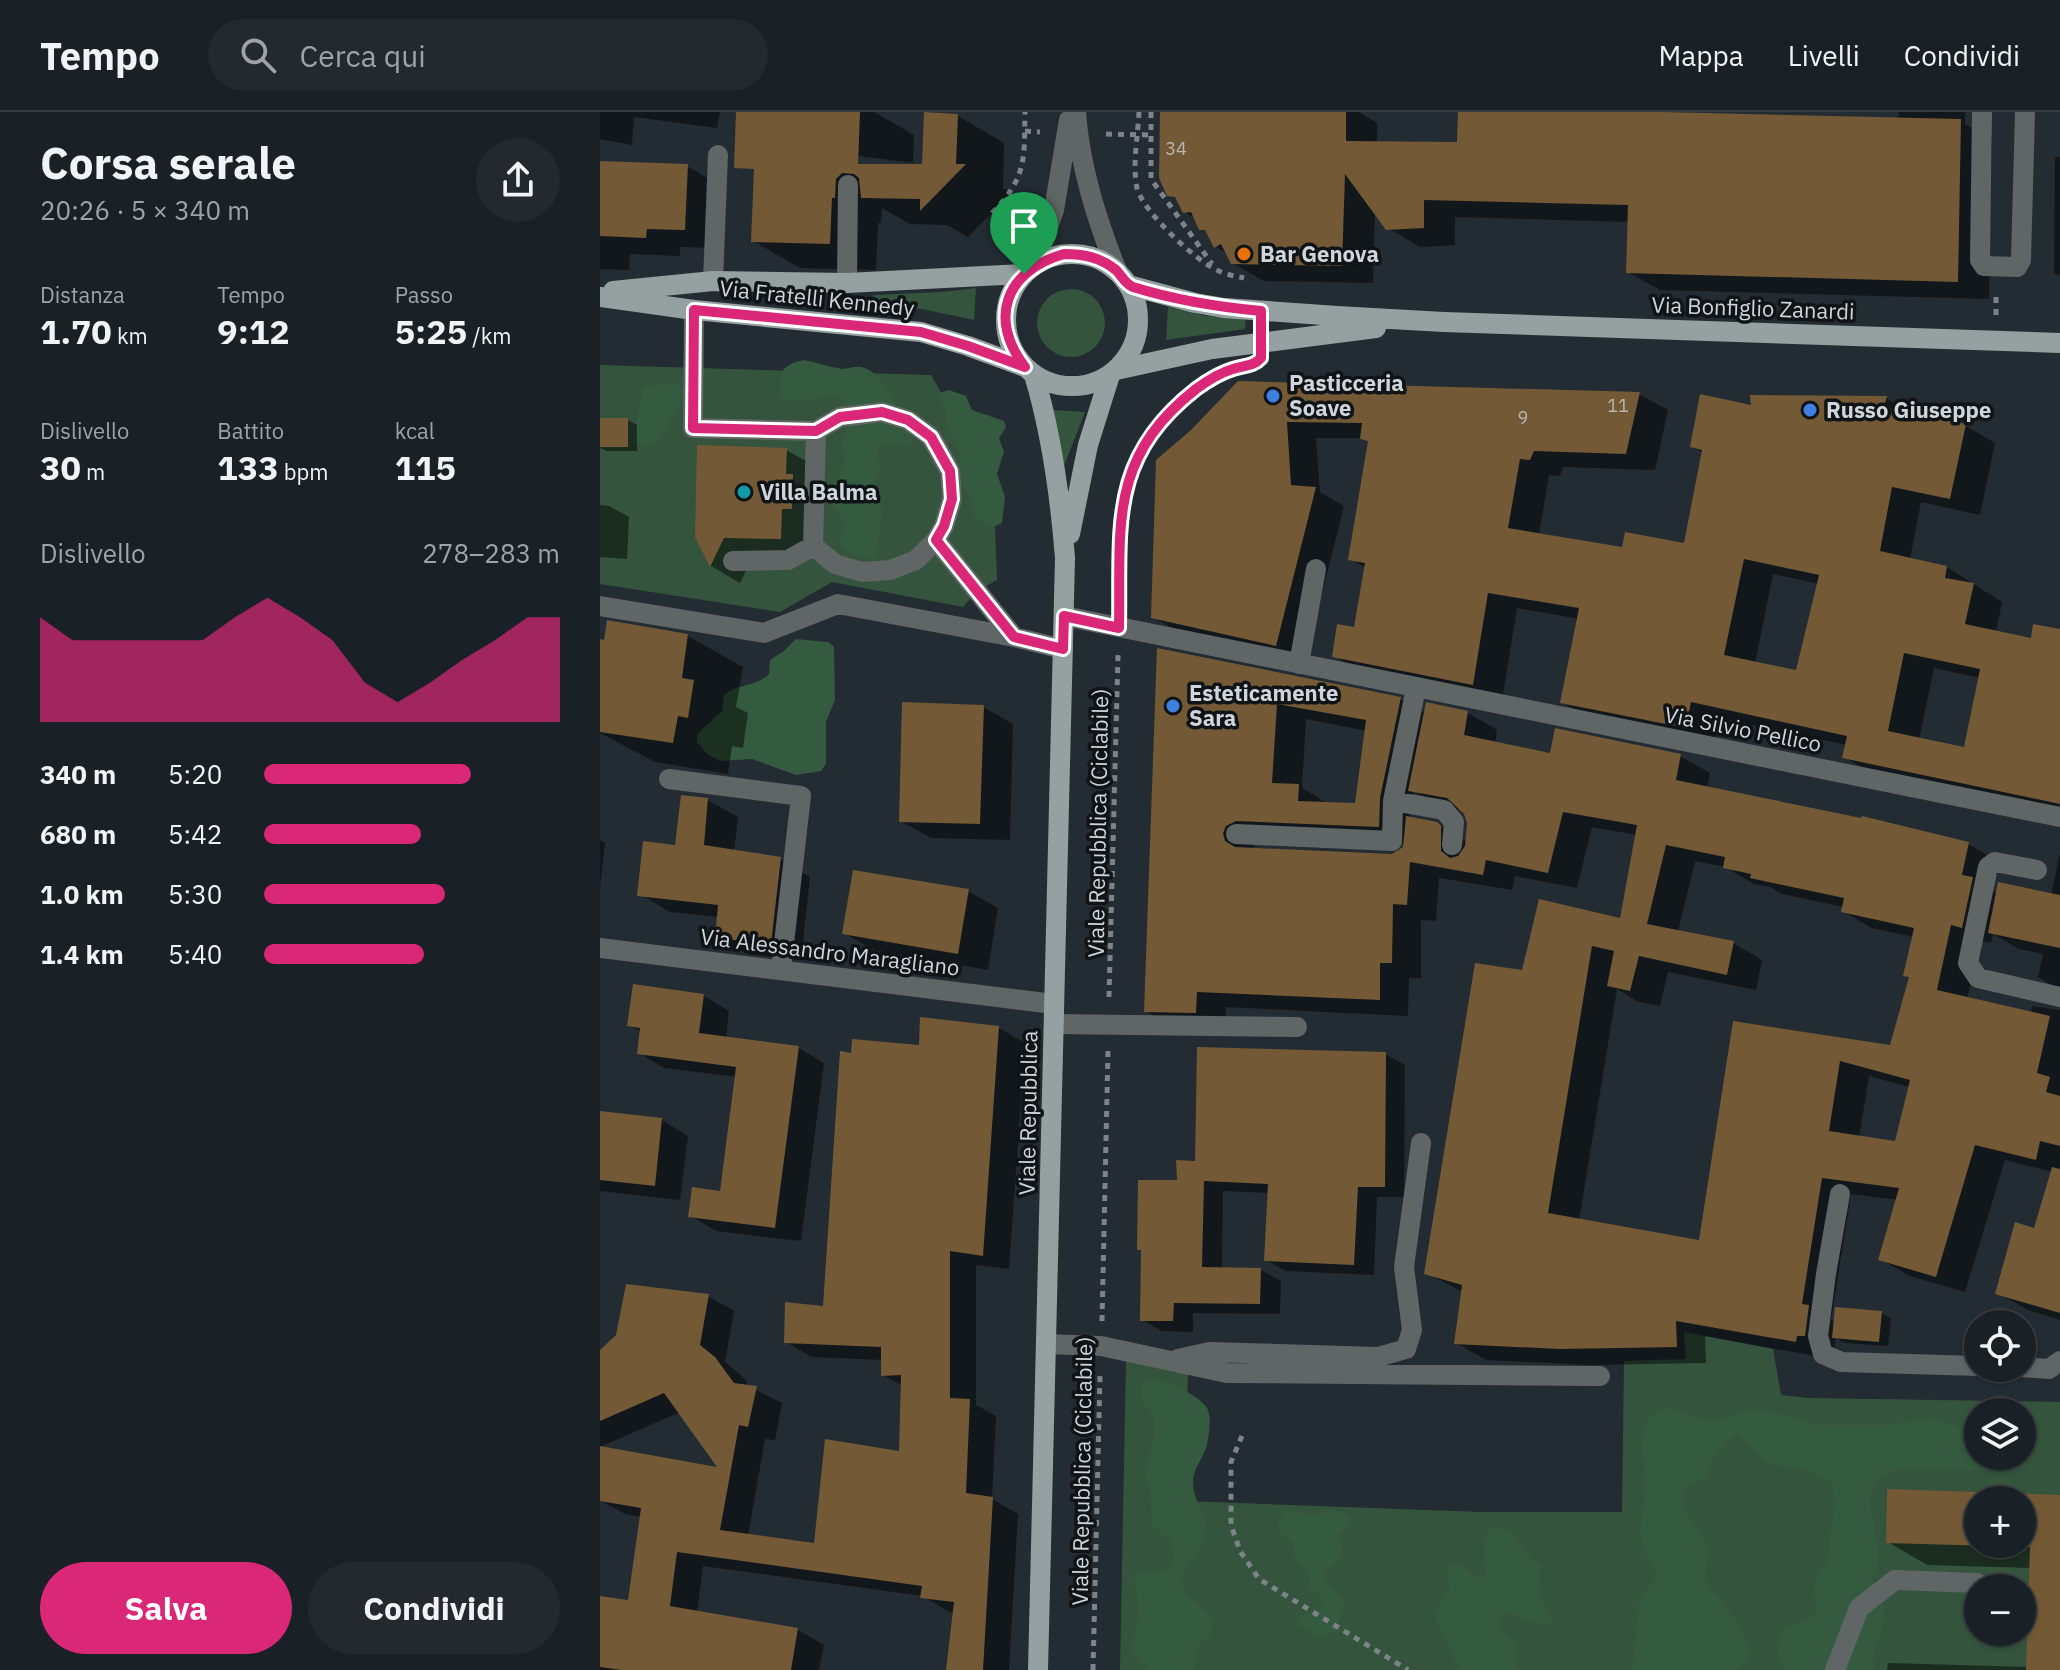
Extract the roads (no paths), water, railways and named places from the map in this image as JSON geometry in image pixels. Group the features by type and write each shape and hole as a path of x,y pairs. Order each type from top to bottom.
{"main road":[{"name":"Via Bonfiglio Zanardi","path":"1029,270 1064,254 1083,254 1101,260 1123,278 1195,303 1261,311 1444,322 2060,343"},
{"name":"Via Fratelli Kennedy","path":"600,294 713,281 847,283 1029,270"},
{"path":"1029,270 1012,291 1006,311 1006,331 1013,351 1030,371"},
{"path":"1113,372 1131,352 1138,330 1137,307 1123,278"},
{"name":"Via Fratelli Kennedy","path":"600,294 694,310 921,332 968,346 1030,371"},
{"name":"Via Bonfiglio Zanardi","path":"1030,371 1056,385 1075,387 1093,383 1113,372 1212,349 1444,322"},
{"name":"Viale Repubblica","path":"1030,371 1054,454 1065,558 1038,1670"},
{"name":"Viale Repubblica","path":"1065,558 1088,445 1113,372"}],"street":[{"path":"1029,270 1054,210 1073,112"},
{"path":"1073,112 1094,208 1123,278"},
{"path":"1982,112 1980,260 1984,266 1997,267 2017,267 2021,260 2025,112"},
{"path":"713,281 718,155"},
{"path":"847,283 848,185"},
{"path":"694,310 693,428 816,431 840,417 882,412 908,420 931,437 950,471 952,499 944,526 936,540 916,560 890,570 862,572 835,564 813,546"},
{"path":"813,546 816,431"},
{"path":"936,540 1014,637"},
{"path":"733,561 788,560 813,546"},
{"path":"1299,664 1316,569"},
{"path":"600,606 764,633 838,604 1063,649"},
{"name":"Via Silvio Pellico","path":"1064,616 2060,817"},
{"path":"1236,834 1391,846 1393,801 1416,688"},
{"path":"669,779 801,796 781,969"},
{"path":"1393,801 1444,810 1454,822 1452,845"},
{"path":"2037,870 1995,862 1988,867 1968,963 1978,978 2060,997"},
{"name":"Via Alessandro Maragliano","path":"600,948 781,969 1109,1025 1297,1027"},
{"path":"1170,1361 1209,1352 1378,1357 1406,1349 1412,1330 1404,1267 1421,1143"},
{"path":"1840,1194 1818,1336 1823,1354 1841,1362 1964,1366"},
{"path":"1046,1344 1101,1346 1227,1373 1600,1376"},
{"path":"2036,1368 2049,1369 2060,1361"},
{"path":"1835,1670 1859,1608 1895,1580 1964,1583"}],"place":[{"name":"Bar Genova","path":"1244,254"},
{"name":"Pasticceria Soave","path":"1273,396"},
{"name":"Russo Giuseppe","path":"1810,410"},
{"name":"Villa Balma","path":"744,492"},
{"name":"Esteticamente Sara","path":"1173,706"}]}
